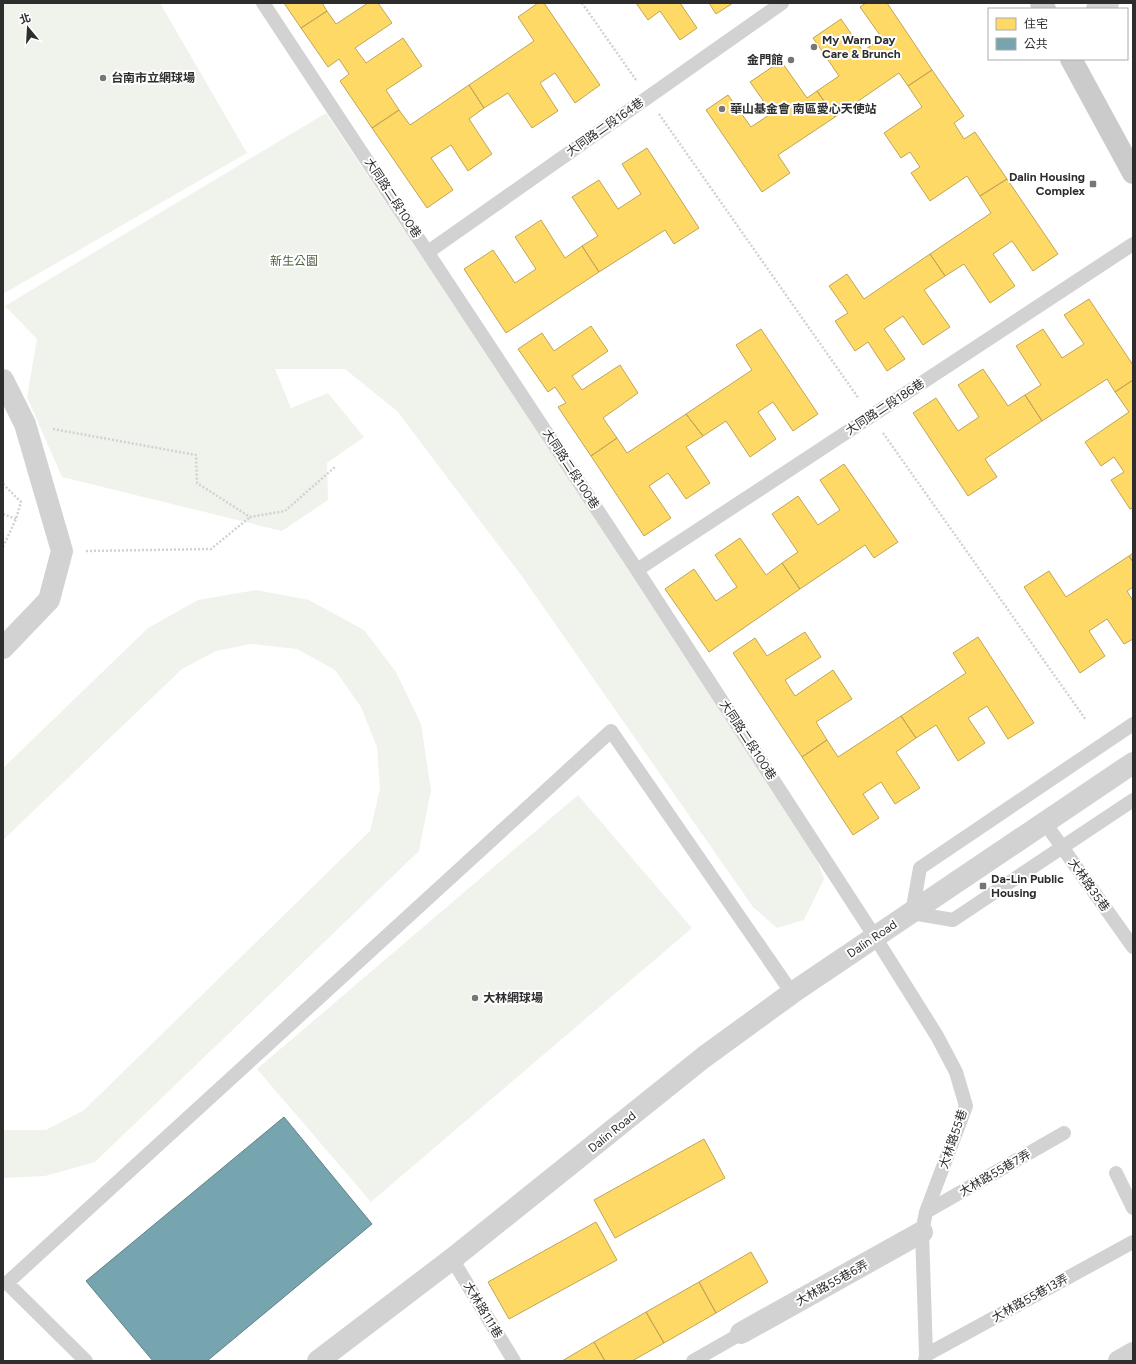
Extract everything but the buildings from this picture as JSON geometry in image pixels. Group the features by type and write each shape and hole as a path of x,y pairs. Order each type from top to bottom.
{"street":[{"path":"1099,8 1108,3"},
{"path":"1072,60 1133,173"},
{"path":"3,380 25,424 62,551 49,600 3,648"},
{"name":"Dalin Road","path":"318,1361 452,1259 704,1057 792,993 1133,764"},
{"name":"大林路55巷6弄","path":"738,1335 924,1222"},
{"path":"1119,1361 1133,1353"}],"lane":[{"name":"大同路二段100巷","path":"263,3 637,570 875,937"},
{"name":"大同路二段164巷","path":"428,252 782,3"},
{"name":"大同路二段186巷","path":"637,570 1133,244"},
{"path":"1133,724 920,868 912,913 953,920 1133,800"},
{"path":"86,1361 5,1280 611,731 792,993"},
{"name":"大林路35巷","path":"1045,823 1133,947"},
{"name":"大林路55巷","path":"875,937 937,1036 953,1066 966,1106 924,1222 926,1358"},
{"name":"大林路55巷7弄","path":"924,1222 1064,1133"},
{"path":"1116,1173 1133,1208"},
{"name":"大林路55巷13弄","path":"926,1358 1133,1242"},
{"name":"大林路111巷","path":"452,1259 514,1361"},
{"path":"693,1361 738,1335"}],"path":[{"path":"582,3 1086,720"},
{"path":"25,424 196,455 197,482 250,517"},
{"path":"62,551 211,549 250,517 285,511 335,467"},
{"path":"3,484 21,502 16,519 3,547"},
{"path":"3,514 16,519"}],"green space":[{"name":"台南市立網球場","path":"3,3 160,3 247,153 3,294"},
{"name":"新生公園","path":"326,113 809,838 824,879 804,920 777,928 753,907 521,575 397,411 345,369 275,369 291,408 328,393 364,437 327,463 328,500 282,531 62,477 27,397 37,339 5,306"},
{"path":"256,590 309,600 364,630 396,672 421,724 431,790 419,851 95,1162 45,1176 3,1178 3,1130 46,1130 84,1110 370,831 380,789 377,747 361,707 335,670 297,649 251,644 216,651 182,669 3,840 3,768 148,628 198,600"},
{"name":"大林網球場","path":"578,795 692,928 371,1202 257,1069"}],"place":[{"name":"My Warn Day Care & Brunch","path":"814,47"},
{"name":"金門館","path":"791,60"},
{"name":"台南市立網球場","path":"103,78"},
{"name":"華山基金會 南區愛心天使站","path":"722,109"},
{"name":"Dalin Housing Complex","path":"1093,184"},
{"name":"Da-Lin Public Housing","path":"983,886"},
{"name":"大林網球場","path":"475,998"}]}
